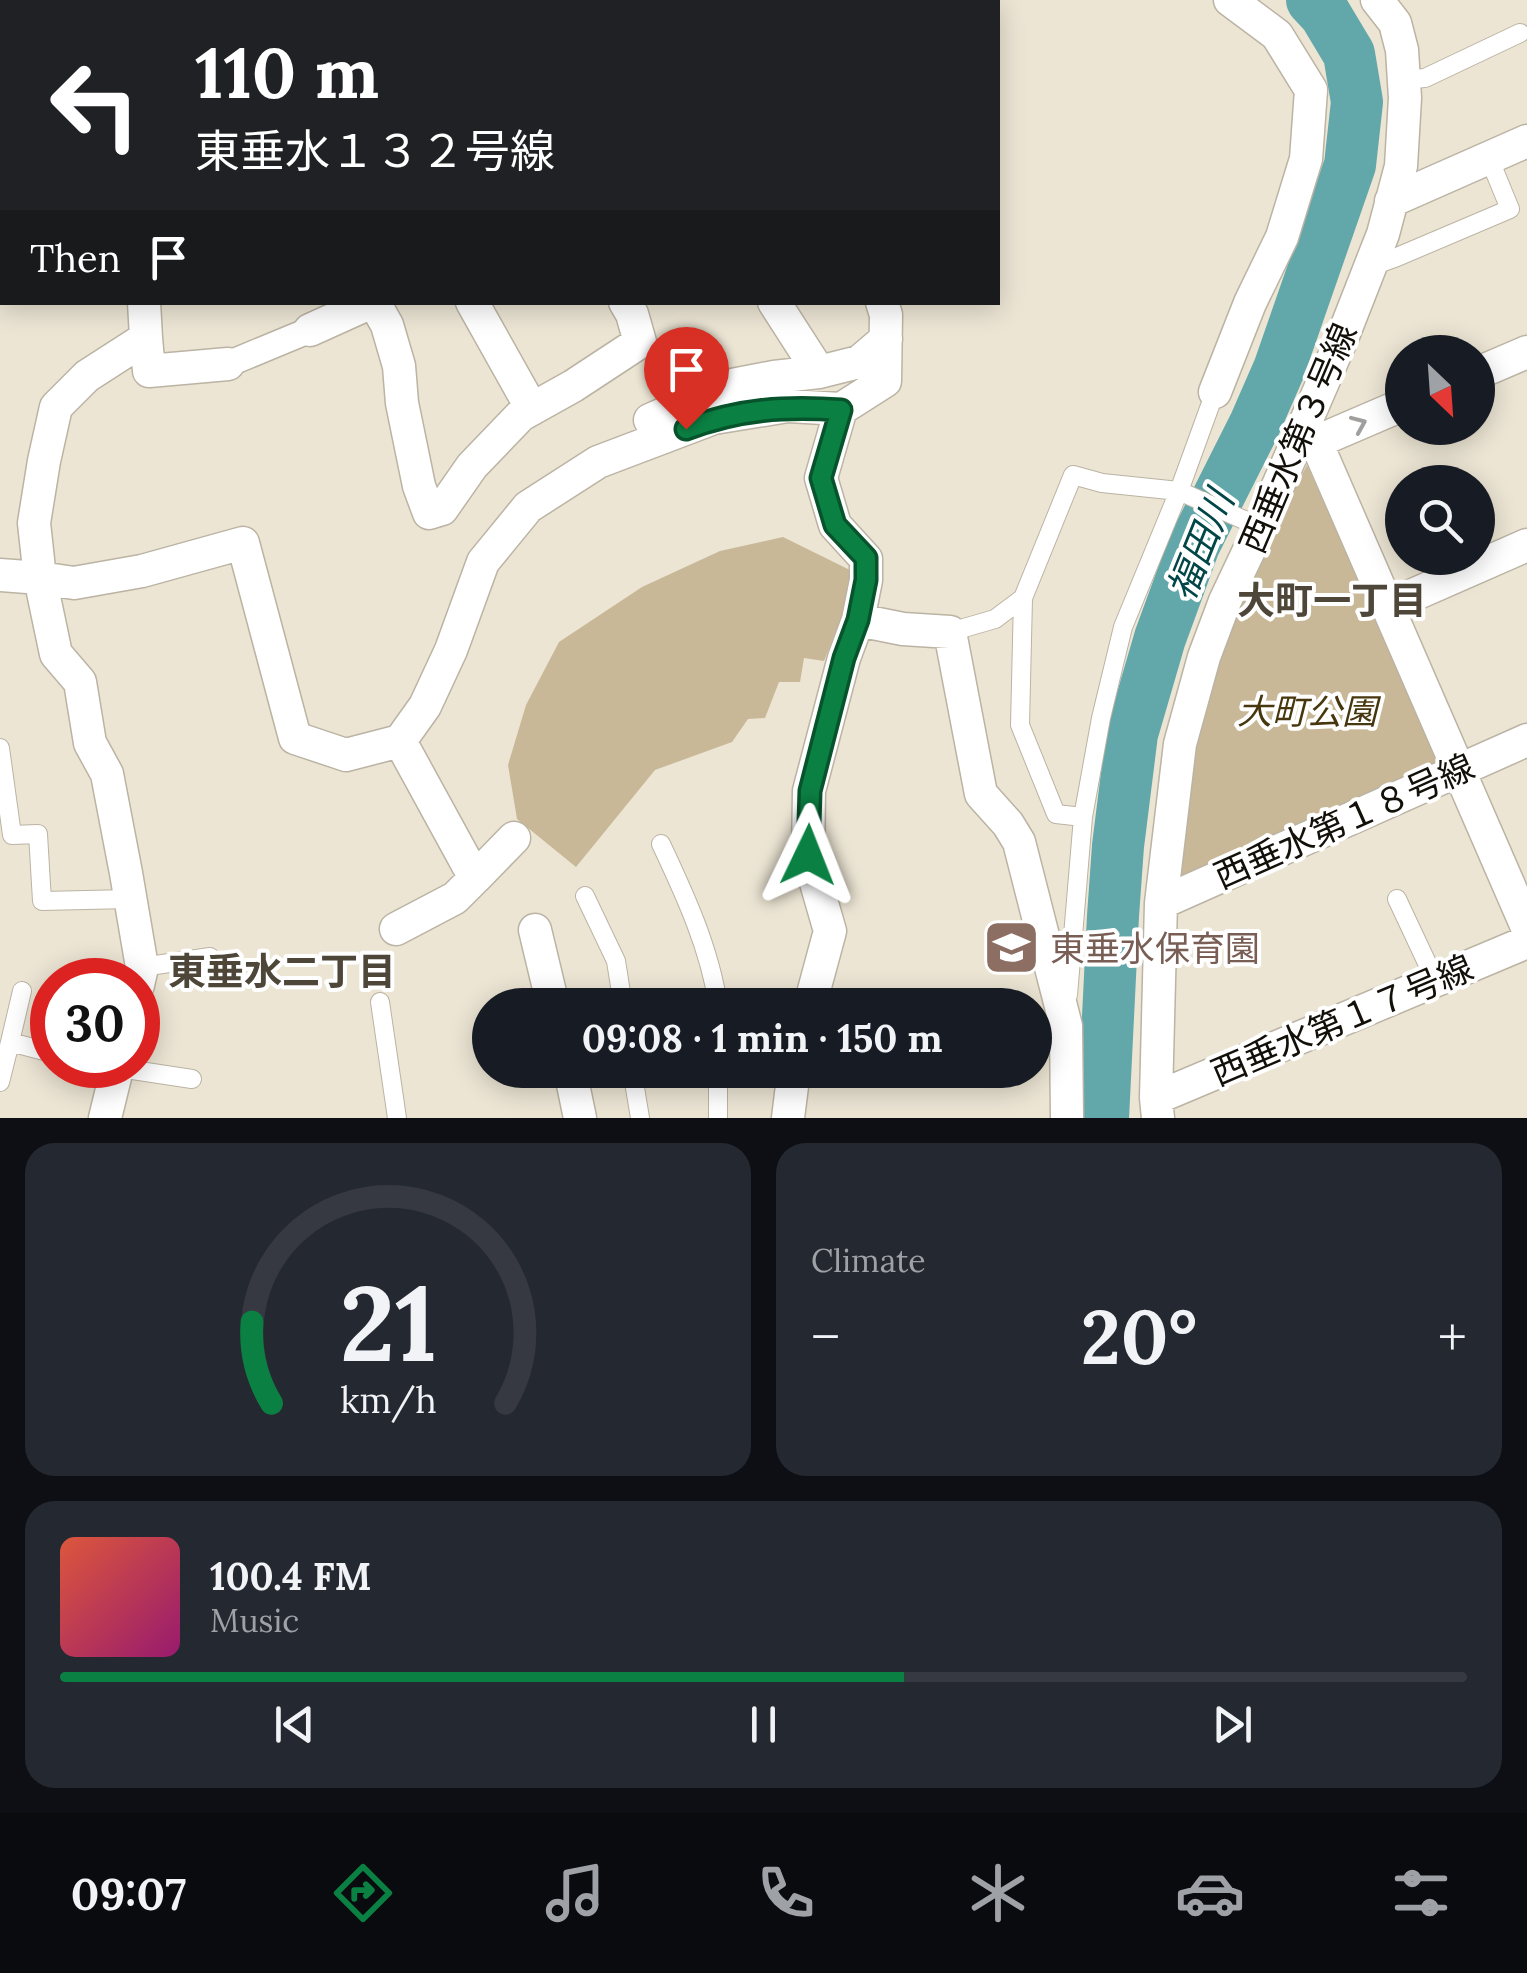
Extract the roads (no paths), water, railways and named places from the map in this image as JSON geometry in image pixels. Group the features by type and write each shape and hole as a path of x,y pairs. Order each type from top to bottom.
{"street":[{"path":"1215,392 1250,303 1282,237 1306,159 1311,90 1277,36 1230,0"},
{"name":"西垂水第３号線","path":"1158,1108 1162,903 1180,744 1204,657 1225,601 1308,439 1383,234 1400,166 1405,98 1402,50 1395,23 1379,0"},
{"path":"1391,201 1527,141"},
{"path":"144,305 148,371 228,364 366,305"},
{"path":"375,305 387,325 399,366 402,404 429,513 442,510 472,466 522,415 640,342 627,305"},
{"path":"474,305 532,409"},
{"path":"776,305 819,372"},
{"path":"0,575 74,582 125,574 243,543 295,738 346,755 400,741 425,706 451,650 482,562 528,507 598,462 714,418 788,406 841,410 885,382 883,305"},
{"path":"138,958 106,774 90,742 80,682 56,654 40,578 34,523 56,407 87,376 146,338"},
{"path":"650,420 727,386 859,362 886,340"},
{"path":"1495,366 1527,352"},
{"path":"815,988 830,932 808,855 810,791 866,580 866,558 835,525 821,478 841,410"},
{"path":"1385,411 1308,439 1388,606 1527,928"},
{"path":"1388,606 1527,545"},
{"path":"858,620 903,629 950,632 980,794 1019,842 1066,1026 1067,1118"},
{"name":"西垂水第１８号線","path":"1162,903 1527,740"},
{"path":"400,741 475,878"},
{"path":"396,929 456,898 514,838"},
{"path":"535,930 549,988"},
{"name":"西垂水第１７号線","path":"1158,1108 1435,980 1527,942"},
{"path":"105,1118 110,1088"},
{"path":"574,1088 580,1118"},
{"path":"788,1118 792,1088"}],"lane":[{"path":"1403,80 1425,78 1520,34"},
{"path":"1369,266 1510,209 1489,158"},
{"path":"1066,1026 1083,816 1123,627 1215,392"},
{"path":"1083,816 1056,814 1020,725 1023,598 1074,476 1179,491 1260,528"},
{"path":"950,632 994,619 1023,598"},
{"path":"0,748 12,834 38,834 42,901 130,898"},
{"path":"661,844 690,906 715,988"},
{"path":"585,896 616,961 620,988"},
{"path":"1397,899 1435,980"},
{"path":"160,971 210,958"},
{"path":"0,1082 22,991"},
{"path":"380,1002 397,1118"},
{"path":"10,1042 30,1047"},
{"path":"160,1074 192,1079"},
{"path":"635,1088 640,1118"},
{"path":"718,1088 718,1118"}],"waterway":[{"name":"福田川","path":"1103,1118 1118,846 1132,734 1160,638 1194,545 1279,369 1350,165 1357,102 1349,54 1312,0"}],"place":[{"name":"東垂水保育園","path":"1011,948"}],"district":[{"name":"大町一丁目","path":"1332,600"},
{"name":"東垂水二丁目","path":"282,971"}],"park label":[{"name":"大町公園","path":"1307,711"}]}
